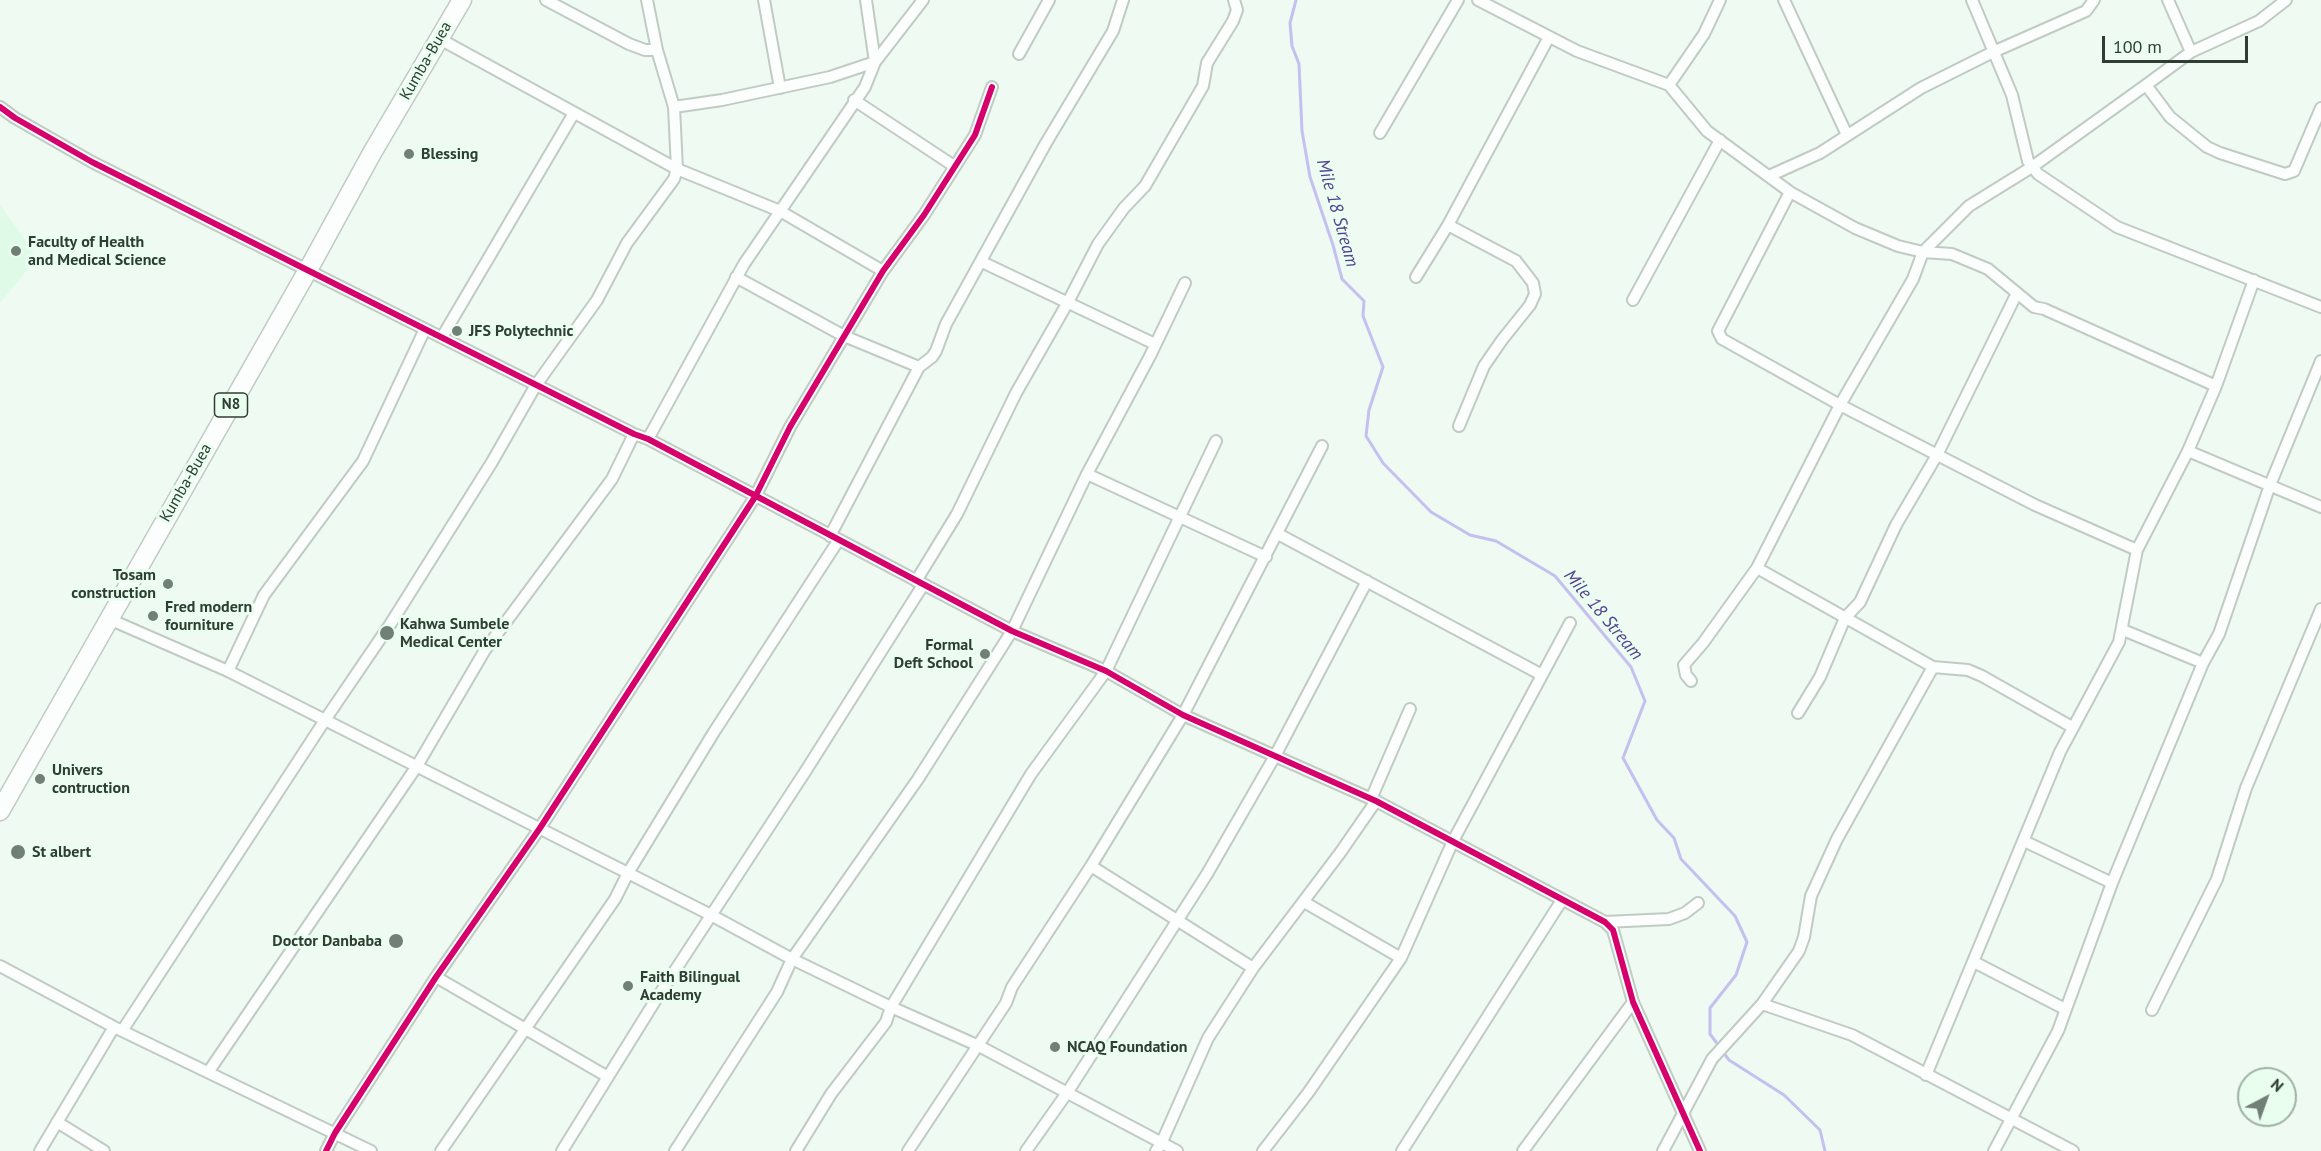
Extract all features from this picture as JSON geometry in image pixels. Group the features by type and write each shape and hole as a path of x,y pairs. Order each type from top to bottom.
{"highway":[{"name":"Kumba-Buea","path":"0,812 438,38 462,0"}],"street":[{"path":"546,0 630,44 645,50 657,50"},
{"path":"40,1151 118,1029 391,623 492,462 536,385 597,300 627,243 670,185 676,170 674,107 657,50 647,0"},
{"path":"764,0 780,88"},
{"path":"866,0 874,62"},
{"path":"648,439 736,277 865,87 874,62 923,0"},
{"path":"1018,54 1049,0"},
{"path":"441,1151 615,898 628,873 834,538 919,367 925,364 936,351 946,324 1046,143 1113,32 1124,0"},
{"path":"562,1151 711,915 805,772 919,583 957,514 1016,393 1098,244 1124,208 1144,186 1203,86 1207,63 1233,21 1237,10 1234,0"},
{"path":"1380,133 1458,0"},
{"path":"1478,0 1590,56 1669,85 1703,126 1720,140 1791,192 1855,228 1898,246 1923,252 1952,254 1988,269 2034,307 2044,309 2216,386"},
{"path":"1669,85 1704,34 1720,0"},
{"path":"1784,0 1847,135"},
{"path":"1972,0 2012,95 2028,161 2032,167 2116,227 2321,307"},
{"path":"1768,176 1820,153 1921,88 1993,52 2086,11 2094,0"},
{"path":"2168,0 2191,52"},
{"path":"1691,681 1686,675 1684,665 1703,643 1757,568 1840,405 1913,279 1923,252 1969,206 2032,167 2191,52 2259,21 2286,0"},
{"path":"1416,277 1448,225 1549,37"},
{"path":"438,38 676,170 780,211 883,271"},
{"path":"674,107 722,100 830,77 874,62"},
{"path":"2146,85 2175,122 2207,147 2285,174 2294,171 2321,108"},
{"path":"326,1151 335,1133 436,977 540,828 755,497 790,427 883,271 918,224 975,135 992,87"},
{"path":"854,100 954,166"},
{"path":"0,107 92,162 648,439 1012,631 1106,671 1183,714 1373,800 1605,922 1613,930 1634,1002 1700,1151"},
{"path":"442,337 574,113"},
{"path":"1632,300 1720,140"},
{"path":"1791,192 1719,331 1722,339 1840,405 2035,505 2137,550"},
{"path":"1448,225 1516,261 1533,283 1535,294 1530,305 1484,366 1459,426"},
{"path":"982,262 1155,344"},
{"path":"736,277 844,336 919,367"},
{"path":"1926,1075 2072,727 2119,642 2137,550 2188,452 2216,386 2254,280"},
{"path":"675,1151 777,992 792,959 918,779 1012,631 1087,474 1185,283"},
{"path":"1798,712 1820,677 1845,618 1860,602 1896,525 1937,455 2017,293"},
{"path":"228,671 264,595 363,461 424,329"},
{"path":"1994,1151 2058,1031 2112,883 2204,663 2219,634 2270,485 2321,361"},
{"path":"209,1071 417,766 485,650 612,479 634,434"},
{"path":"796,1151 831,1094 886,1022 891,1006 1031,774 1106,671 1216,441"},
{"path":"908,1151 979,1046 1006,1003 1012,987 1091,866 1183,714 1322,446"},
{"path":"2188,452 2321,507"},
{"path":"1087,474 1266,557"},
{"path":"1278,534 1542,675"},
{"path":"1757,568 1932,667 1968,670 2072,727"},
{"path":"1026,1151 1067,1093 1178,920 1275,756 1367,580"},
{"path":"2152,1010 2217,879 2246,788 2320,613"},
{"path":"109,619 228,671 711,915 792,959 979,1046 1067,1093 1158,1147 1177,1151"},
{"path":"1263,1151 1308,1093 1401,958 1453,842 1570,622"},
{"path":"2123,630 2204,663"},
{"path":"1663,1151 1712,1059 1762,1004 1799,951 1804,938 1811,896 1837,839 1932,667"},
{"path":"1158,1147 1202,1050 1253,969 1304,902 1373,800 1410,710"},
{"path":"2024,841 2112,883"},
{"path":"1091,866 1253,969"},
{"path":"1402,1151 1562,900"},
{"path":"1304,902 1401,958"},
{"path":"1605,922 1669,919 1684,914 1698,903"},
{"path":"1974,962 2065,1009"},
{"path":"0,966 118,1029 371,1151"},
{"path":"436,977 608,1077"},
{"path":"1529,1149 1634,1002"},
{"path":"1762,1004 1843,1031 2073,1151"},
{"path":"57,1122 104,1151"}],"shaded area":[{"name":"Faculty of Health and Medical Science","path":"0,205 33,254 28,269 0,303"}],"waterway":[{"name":"Mile 18 Stream","path":"1296,0 1290,23 1292,46 1299,64 1302,131 1310,177 1342,279 1364,301 1363,316 1383,367 1369,410 1366,436 1383,463 1431,512 1470,535 1496,541 1555,576 1631,667 1645,701 1623,758 1657,820 1674,838 1681,859 1735,916 1747,942 1736,975 1710,1008 1710,1034 1719,1046"},
{"name":"Mile 18 Stream","path":"1723,1052 1729,1060 1784,1095 1820,1130 1825,1151"}],"cycle path":[{"path":"326,1151 335,1133 436,977 540,828 755,497 790,427 883,271 924,215 975,135 992,87"},
{"path":"0,107 92,162 648,439 1012,631 1106,671 1183,715 1376,801 1605,922 1613,930 1633,1002 1700,1151"}],"place":[{"name":"Blessing","path":"409,154"},
{"name":"Faculty of Health and Medical Science","path":"16,251"},
{"name":"JFS Polytechnic","path":"457,331"},
{"name":"Tosam construction","path":"168,584"},
{"name":"Fred modern fourniture","path":"153,616"},
{"name":"Kahwa Sumbele Medical Center","path":"387,633"},
{"name":"Formal Deft School","path":"985,654"},
{"name":"Univers contruction","path":"40,779"},
{"name":"St albert","path":"18,852"},
{"name":"Doctor Danbaba","path":"396,941"},
{"name":"Faith Bilingual Academy","path":"628,986"},
{"name":"NCAQ Foundation","path":"1055,1047"}]}
